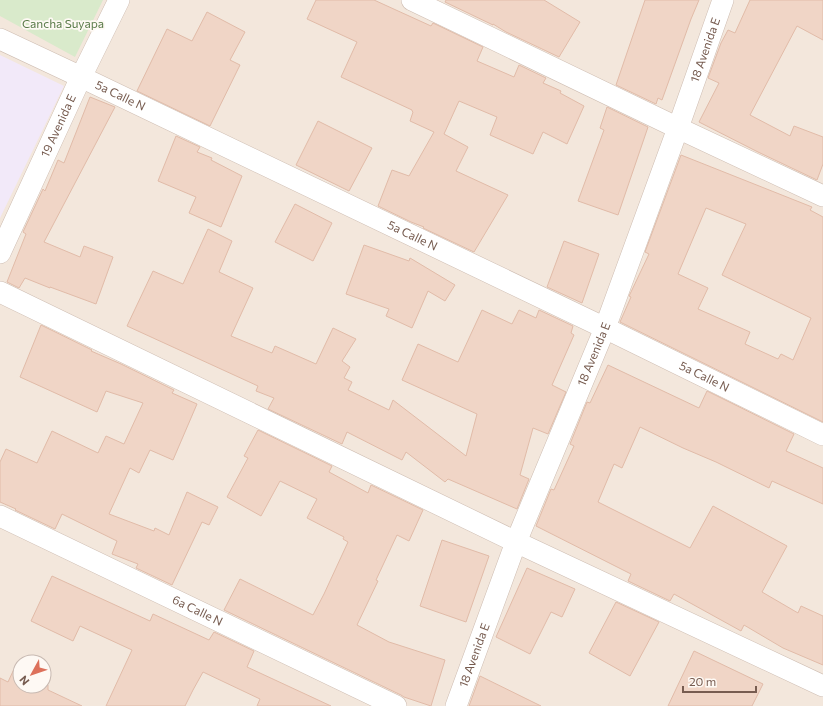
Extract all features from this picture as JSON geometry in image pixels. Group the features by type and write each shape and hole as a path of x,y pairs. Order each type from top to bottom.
{"street":[{"name":"19 Avenida E","path":"0,253 81,77 119,0"},
{"path":"412,0 823,196"},
{"name":"18 Avenida E","path":"456,706 516,542 605,328 724,0"},
{"name":"5a Calle N","path":"0,39 605,328 823,436"},
{"path":"0,292 516,542 823,686"},
{"name":"6a Calle N","path":"0,516 396,706"}],"shaded area":[{"path":"0,0 823,0 823,706 0,706"},
{"path":"0,55 64,86 0,218"}],"green space":[{"name":"Cancha Suyapa","path":"0,0 103,0 75,57 0,16"}],"building":[{"path":"316,0 374,0 431,26 433,23 483,47 477,61 514,77 519,65 546,78 543,83 561,91 560,93 584,106 567,144 543,132 533,154 490,135 497,117 459,101 444,134 468,147 456,171 508,195 474,252 378,206 392,170 409,176 434,132 410,121 413,112 412,110 341,77 357,42 307,19"},
{"path":"446,0 544,0 580,22 559,57 445,2"},
{"path":"645,0 699,0 662,100 658,98 656,104 616,85"},
{"path":"750,0 823,0 823,40 797,26 750,115 790,136 794,126 823,137 823,164 817,180 699,122 719,83 708,78 721,43 728,30 735,33"},
{"path":"207,12 245,32 230,60 240,65 210,126 137,91 167,29 192,41"},
{"path":"90,97 115,107 44,242 80,257 84,246 113,257 96,304 25,278 19,288 7,282 26,234 23,232 43,189 45,191 58,160 64,163"},
{"path":"607,107 648,127 618,215 578,201 604,130 600,128"},
{"path":"318,121 372,148 349,191 296,165"},
{"path":"176,136 200,147 197,152 212,158 211,160 242,176 221,227 189,213 196,197 158,181"},
{"path":"681,155 812,207 810,210 823,217 823,422 620,322 631,297 629,296 649,254 645,252","holes":["706,208 746,224 722,275 811,318 793,360 781,354 778,359 745,344 750,332 698,309 708,288 678,274"]},
{"path":"295,204 332,223 313,261 275,242"},
{"path":"208,229 232,241 219,272 253,288 231,336 272,353 275,346 316,364 333,328 356,339 342,361 350,367 344,378 352,382 348,390 389,410 393,400 466,456 477,414 402,380 418,344 458,362 482,310 512,324 519,310 536,318 539,310 573,326 571,333 574,335 552,385 566,392 548,434 533,428 520,475 529,479 517,509 448,479 445,482 406,452 402,460 347,432 342,444 268,409 274,398 256,391 258,386 127,326 153,271 183,284"},
{"path":"564,241 599,254 582,303 547,287"},
{"path":"364,245 409,261 410,258 455,285 445,301 428,291 412,328 386,316 389,309 346,294"},
{"path":"41,325 92,350 91,351 174,390 172,393 197,404 173,460 150,450 139,473 130,468 109,514 154,531 155,528 169,535 187,492 218,507 209,525 202,522 172,585 136,568 138,564 112,554 117,541 62,514 55,529 0,502 0,462 6,449 37,463 52,431 98,453 106,436 124,444 143,403 106,391 97,412 20,377"},
{"path":"608,365 699,408 707,391 794,434 786,451 823,468 823,504 772,481 769,488 640,427 622,468 614,464 598,502 690,548 713,506 787,546 762,592 798,613 801,606 823,616 823,665 783,648 744,625 741,631 674,594 670,601 628,581 631,574 536,526 551,489 554,490 574,446 570,444 587,402 590,403"},
{"path":"258,430 332,466 329,472 368,493 371,485 423,510 409,541 397,535 376,580 378,581 357,625 389,642 445,660 431,706 404,697 224,610 240,579 313,615 348,542 343,539 344,537 307,518 317,499 280,481 261,516 227,497 248,458 244,456"},
{"path":"442,540 489,556 466,622 420,606"},
{"path":"527,568 575,589 562,617 551,612 530,654 496,637"},
{"path":"52,576 150,621 153,614 209,640 214,632 254,651 247,667 331,706 257,706 260,699 203,672 185,706 106,706 132,650 80,626 73,641 31,621"},
{"path":"616,602 659,622 630,676 589,653"},
{"path":"694,651 763,684 752,706 668,706"},
{"path":"12,673 12,694 52,694 52,692 82,706 0,706 0,678 8,682"},
{"path":"480,676 541,706 469,706"}]}
